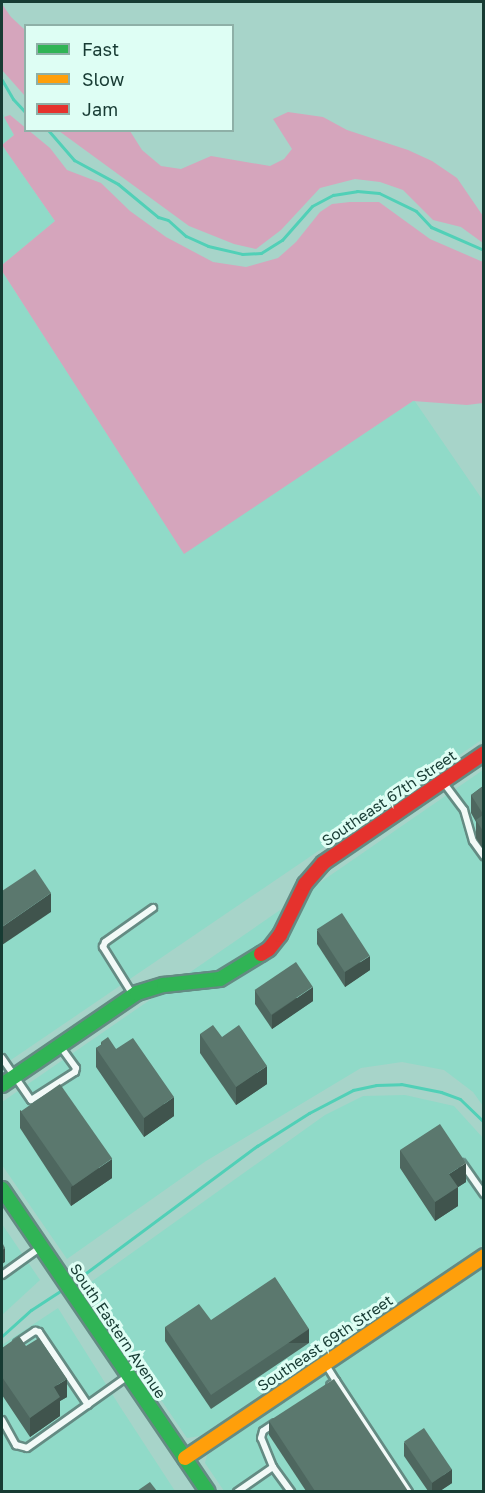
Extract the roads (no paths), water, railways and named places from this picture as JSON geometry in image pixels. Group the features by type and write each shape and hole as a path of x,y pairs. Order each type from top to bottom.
{"street":[{"name":"Southeast 67th Street","path":"7,1081 134,996 164,985 200,983 220,979 269,949 280,935 305,884 323,862 483,753"},
{"name":"South Eastern Avenue","path":"2,1188 208,1491"},
{"name":"Southeast 69th Street","path":"185,1458 483,1256"}],"lane":[{"path":"443,781 464,810 472,841 483,856"},
{"path":"134,996 104,947 105,942 153,908"},
{"path":"2,1058 7,1081 31,1100 75,1072 76,1068 60,1046"},
{"path":"460,1160 483,1194"},
{"path":"2,1275 41,1247"},
{"path":"10,1347 35,1331 39,1332 88,1405"},
{"path":"325,1363 409,1491"},
{"path":"2,1420 16,1445 27,1448 129,1375"},
{"path":"327,1387 336,1381"},
{"path":"281,1418 263,1431 261,1438 273,1467 291,1491"},
{"path":"237,1491 273,1467"}],"waterway":[{"path":"2,80 13,99 24,111"},
{"path":"50,132 74,160 118,184 158,217 168,220 186,236 208,246 242,254 261,253 282,240 312,206 333,195 357,191 379,193 416,211 431,227 484,250"},
{"path":"71,1284 257,1146 309,1113 353,1090 376,1085 401,1084 441,1092 460,1099 484,1122"},
{"path":"2,1336 31,1310 63,1289"}]}
